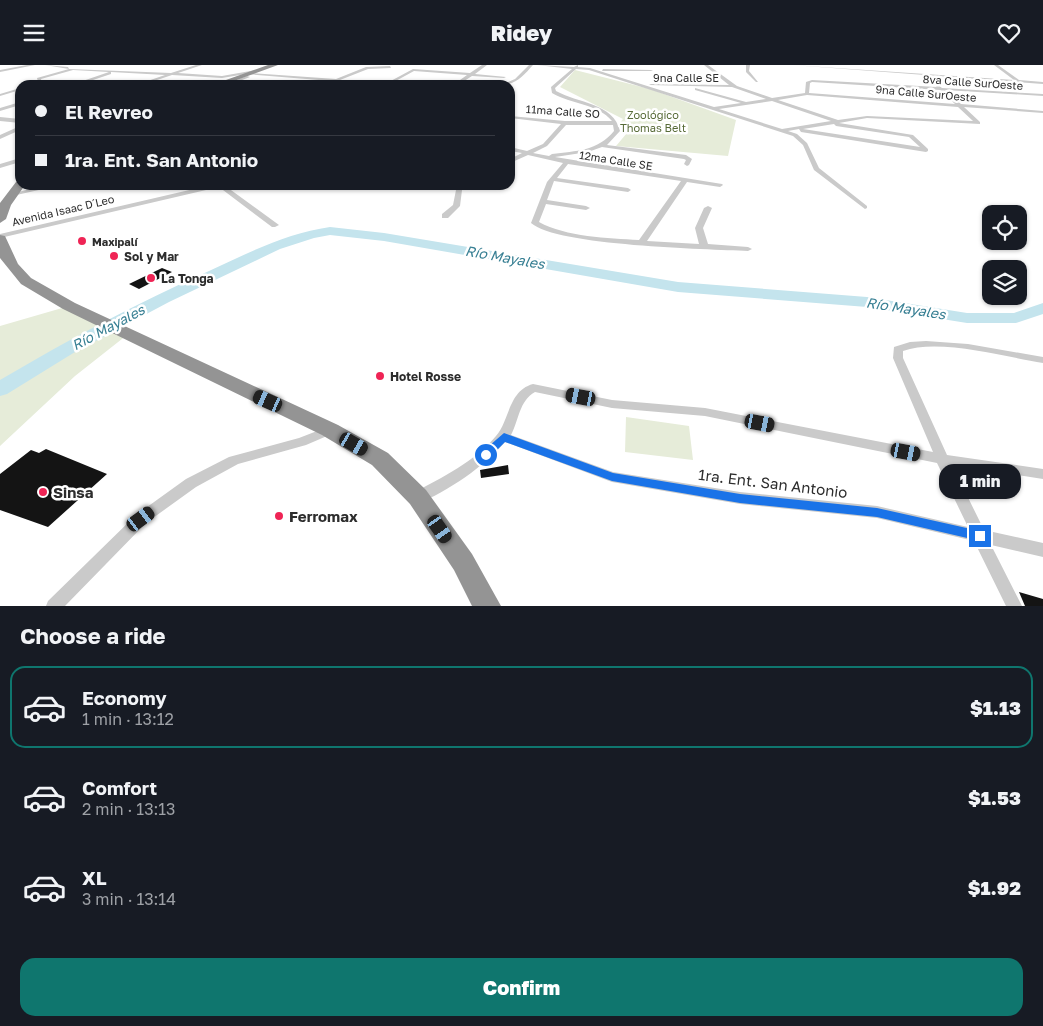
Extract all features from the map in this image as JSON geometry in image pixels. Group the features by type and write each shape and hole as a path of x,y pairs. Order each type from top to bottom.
{"highway":[{"path":"231,80 275,65"},
{"path":"0,219 2,206 15,190"},
{"path":"0,238 3,251 12,266 26,281 68,306 330,429 380,459 418,497 463,562 487,606"}],"street":[{"path":"0,71 33,65"},
{"path":"46,65 73,69 222,77 252,73 324,80"},
{"path":"39,80 73,69 94,65"},
{"path":"153,80 200,65"},
{"path":"463,80 485,65"},
{"path":"515,80 530,65"},
{"path":"539,65 652,71"},
{"path":"646,65 662,85 663,92"},
{"path":"706,65 732,86 838,121"},
{"path":"748,65 747,71 757,81"},
{"path":"794,65 1043,83"},
{"path":"862,65 875,84 884,105"},
{"path":"996,65 1017,80"},
{"path":"88,80 130,67"},
{"path":"336,80 366,68 390,67"},
{"path":"578,67 663,92 783,131 800,139 805,144 816,169 865,207"},
{"path":"578,67 553,88 554,92 568,100 604,111 615,123 617,131 610,142 604,146"},
{"path":"783,131 859,117 891,117 947,123 978,123 940,88 923,69"},
{"path":"395,80 413,70 504,77"},
{"path":"236,80 252,73"},
{"path":"993,78 1019,99"},
{"name":"8va Calle SurOeste","path":"808,94 808,82 812,81 1043,95"},
{"name":"9na Calle SE","path":"640,85 732,86"},
{"path":"690,86 748,103"},
{"path":"0,95 15,90"},
{"name":"9na Calle SurOeste","path":"714,109 808,94 1043,112"},
{"path":"0,110 15,105"},
{"path":"1026,105 1043,118"},
{"path":"888,111 891,117"},
{"path":"1,120 15,116"},
{"name":"11ma Calle SO","path":"515,118 565,123 615,123"},
{"path":"1,120 15,121"},
{"path":"515,159 545,145 565,123"},
{"path":"794,129 926,150 911,136 828,123"},
{"path":"0,137 15,130"},
{"path":"548,157 604,146 686,157 689,159 686,164"},
{"name":"12ma Calle SE","path":"515,150 568,162 720,185"},
{"path":"0,166 15,162"},
{"path":"568,162 552,179 535,223 538,227 560,233 641,243 748,249"},
{"path":"552,179 628,190"},
{"path":"641,243 684,181"},
{"path":"12,194 32,190"},
{"name":"Avenida Isaac D´Leo","path":"0,238 199,190"},
{"path":"227,190 275,225"},
{"path":"445,216 456,206 459,190"},
{"path":"543,201 586,208"},
{"path":"704,246 699,228 708,208"},
{"path":"1014,606 942,459 898,358 898,349 906,345 928,343 1043,360"},
{"path":"418,497 454,478 486,455 504,437 522,394 533,388 612,404 705,412 942,459 1043,474"},
{"path":"54,606 141,519 191,483 234,460 302,442 330,429"},
{"name":"1ra. Ent. San Antonio","path":"504,437 612,477 740,498 877,513 1043,550"}],"green space":[{"name":"Zoológico Thomas Belt","path":"575,70 650,89 736,120 728,156 616,146 627,133 618,125 623,119 560,87"},
{"path":"69,306 127,335 75,376 0,446 0,326"},
{"path":"626,417 689,426 693,460 625,452"}],"building":[{"name":"La Tonga","path":"162,268 172,272 139,289 129,284"},
{"name":"Sinsa","path":"46,449 107,474 48,527 0,510 0,474 31,450 39,453"},
{"path":"508,465 509,474 481,478 480,470"},
{"path":"1019,592 1043,599 1043,606 1025,606"}],"waterway":[{"name":"Río Mayales","path":"0,389 68,348 163,298 275,246 311,234 330,231 384,237 678,287 867,302 967,318 1016,318 1043,308"}],"place":[{"name":"Maxipalí","path":"82,241"},
{"name":"Sol y Mar","path":"114,256"},
{"name":"La Tonga","path":"151,278"},
{"name":"Hotel Rosse","path":"380,376"},
{"name":"Sinsa","path":"43,492"},
{"name":"Ferromax","path":"279,516"}],"route":[{"path":"486,455 504,437 612,477 740,498 877,513 980,536"}]}
